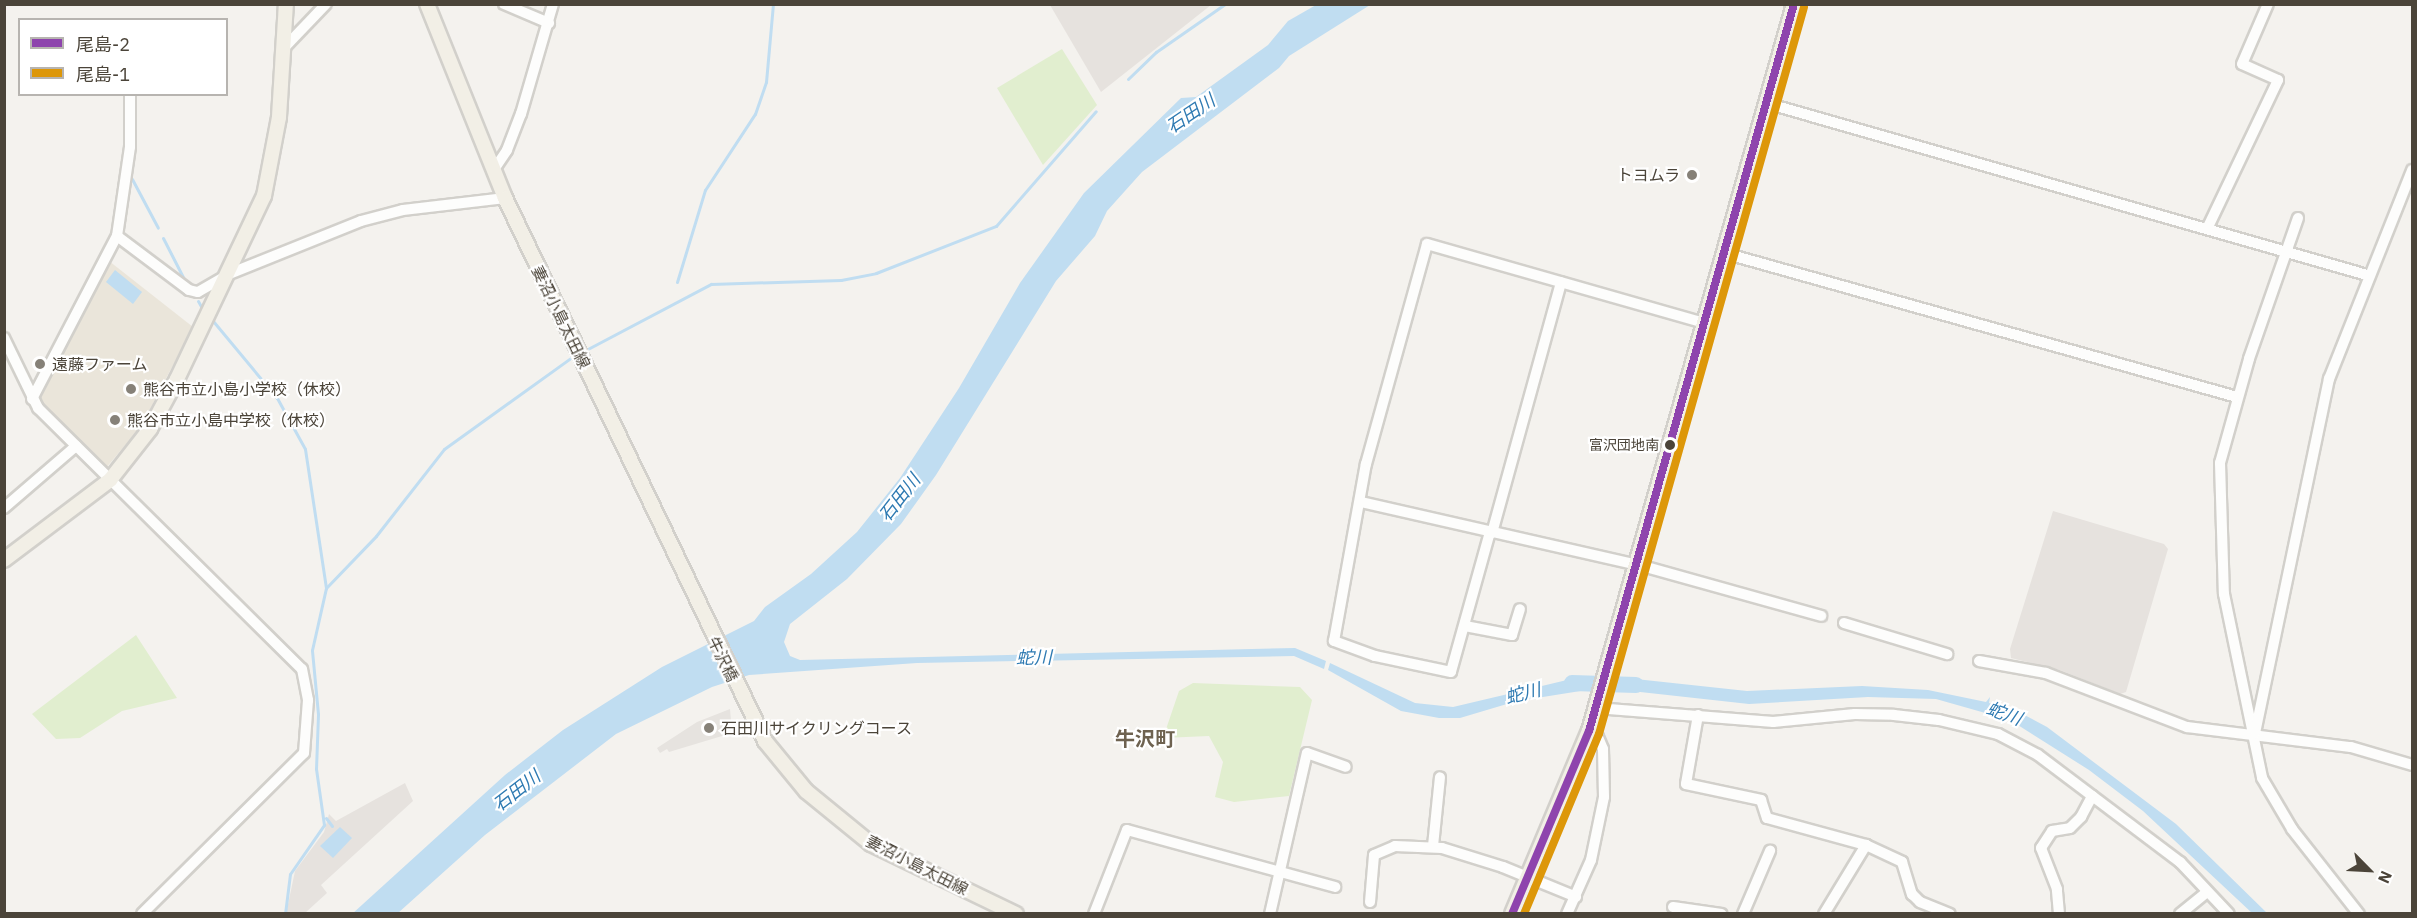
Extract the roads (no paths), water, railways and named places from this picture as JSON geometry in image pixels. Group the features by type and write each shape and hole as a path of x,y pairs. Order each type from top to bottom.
{"main road":[{"path":"4,560 110,480 150,429 229,274 256,218 268,179 279,117 286,4"},
{"name":"妻沼小島太田線","path":"427,4 505,198 706,625"},
{"path":"1512,914 1589,731 1794,4"},
{"name":"牛沢橋","path":"706,625 740,693"},
{"name":"妻沼小島太田線","path":"740,693 758,732 780,763 849,829 900,859 1016,914"}],"street":[{"path":"283,49 326,4"},
{"path":"504,4 549,23"},
{"path":"493,171 501,163 518,123 553,4"},
{"path":"2207,229 2278,80 2242,64 2268,4"},
{"path":"32,399 117,236 130,147 130,96"},
{"path":"1767,103 2367,275"},
{"path":"2254,736 2329,379 2367,275 2412,170"},
{"path":"117,236 189,290 198,292 229,274 361,221 403,210 505,198"},
{"path":"2298,218 2237,397 2220,463 2224,594 2259,769 2270,798 2359,914"},
{"path":"1561,282 1465,626 1449,673 1375,656 1334,641 1381,406 1427,244 1561,282 1704,323"},
{"path":"1724,253 2237,397"},
{"path":"4,338 32,399 76,446 302,669 308,700 304,753 142,914"},
{"path":"4,508 76,446"},
{"path":"1361,502 1635,565 1821,616"},
{"path":"1465,626 1512,635 1520,609"},
{"path":"1844,623 1947,654"},
{"path":"1979,660 2046,673 2187,727 2350,747 2412,765"},
{"path":"1597,703 1773,722 1855,714 1939,720 2013,740 2180,862 2229,914"},
{"path":"1698,715 1684,778 1686,784 1761,800 1767,818 1866,845 1902,862 1912,894 1920,902 1950,914"},
{"path":"1567,914 1576,897 1595,843 1605,784 1602,742 1589,731"},
{"path":"1270,914 1307,753 1346,767"},
{"path":"1433,846 1440,777"},
{"path":"2059,914 2057,889 2041,848 2052,831 2070,828 2075,823 2092,796"},
{"path":"1095,914 1128,830 1174,840 1279,873 1335,887"},
{"path":"1824,914 1866,845"},
{"path":"1370,902 1374,855 1395,846 1433,846 1576,897"},
{"path":"1743,914 1770,851"},
{"path":"2180,914 2208,892"},
{"path":"1672,907 1722,914"}],"water":[{"name":"石田川","path":"1316,5 1370,5 1289,56 1279,68 1142,172 1107,211 1095,236 1056,281 936,475 901,524 847,579 790,624 784,642 790,656 800,660 1295,648 1326,661 1324,669 1294,656 917,663 749,675 712,687 616,734 485,835 398,913 352,914 505,775 563,730 662,667 754,621 765,607 811,574 857,532 900,478 959,388 1020,283 1084,193 1181,98 1196,97 1268,45 1288,21"},
{"path":"115,270 142,292 133,304 106,282"},
{"path":"1330,663 1415,703 1453,707 1567,680 1596,678 1593,689 1517,701 1460,718 1439,718 1401,711 1328,670"},
{"path":"1617,677 1747,691 1862,686 1928,690 1986,702 1990,697 1989,703 2017,711 2047,727 2176,824 2267,913 2252,913 2143,811 2089,770 2010,720 1936,699 1868,697 1749,704 1613,689"},
{"path":"340,827 352,838 333,858 320,846"}],"waterway":[{"path":"677,282 705,190 755,114 766,82 773,4"},
{"path":"1128,79 1156,52 1225,4"},
{"path":"582,352 711,284 841,280 876,273 996,226 1096,111"},
{"path":"132,179 158,228"},
{"path":"163,238 185,281"},
{"path":"198,301 202,308"},
{"path":"213,321 277,398 305,449 326,588"},
{"path":"285,914 290,874 324,825 316,769 318,714 312,650 326,588 376,536 444,449 576,354"},
{"name":"蛇川","path":"1572,683 1636,685"},
{"path":"326,818 332,826"}],"place":[{"name":"トヨムラ","path":"1692,175"},
{"name":"遠藤ファーム","path":"40,364"},
{"name":"熊谷市立小島小学校（休校）","path":"131,389"},
{"name":"熊谷市立小島中学校（休校）","path":"115,420"},
{"name":"富沢団地南","path":"1670,445"},
{"name":"石田川サイクリングコース","path":"709,728"}],"district":[{"name":"牛沢町","path":"1145,738"}]}
